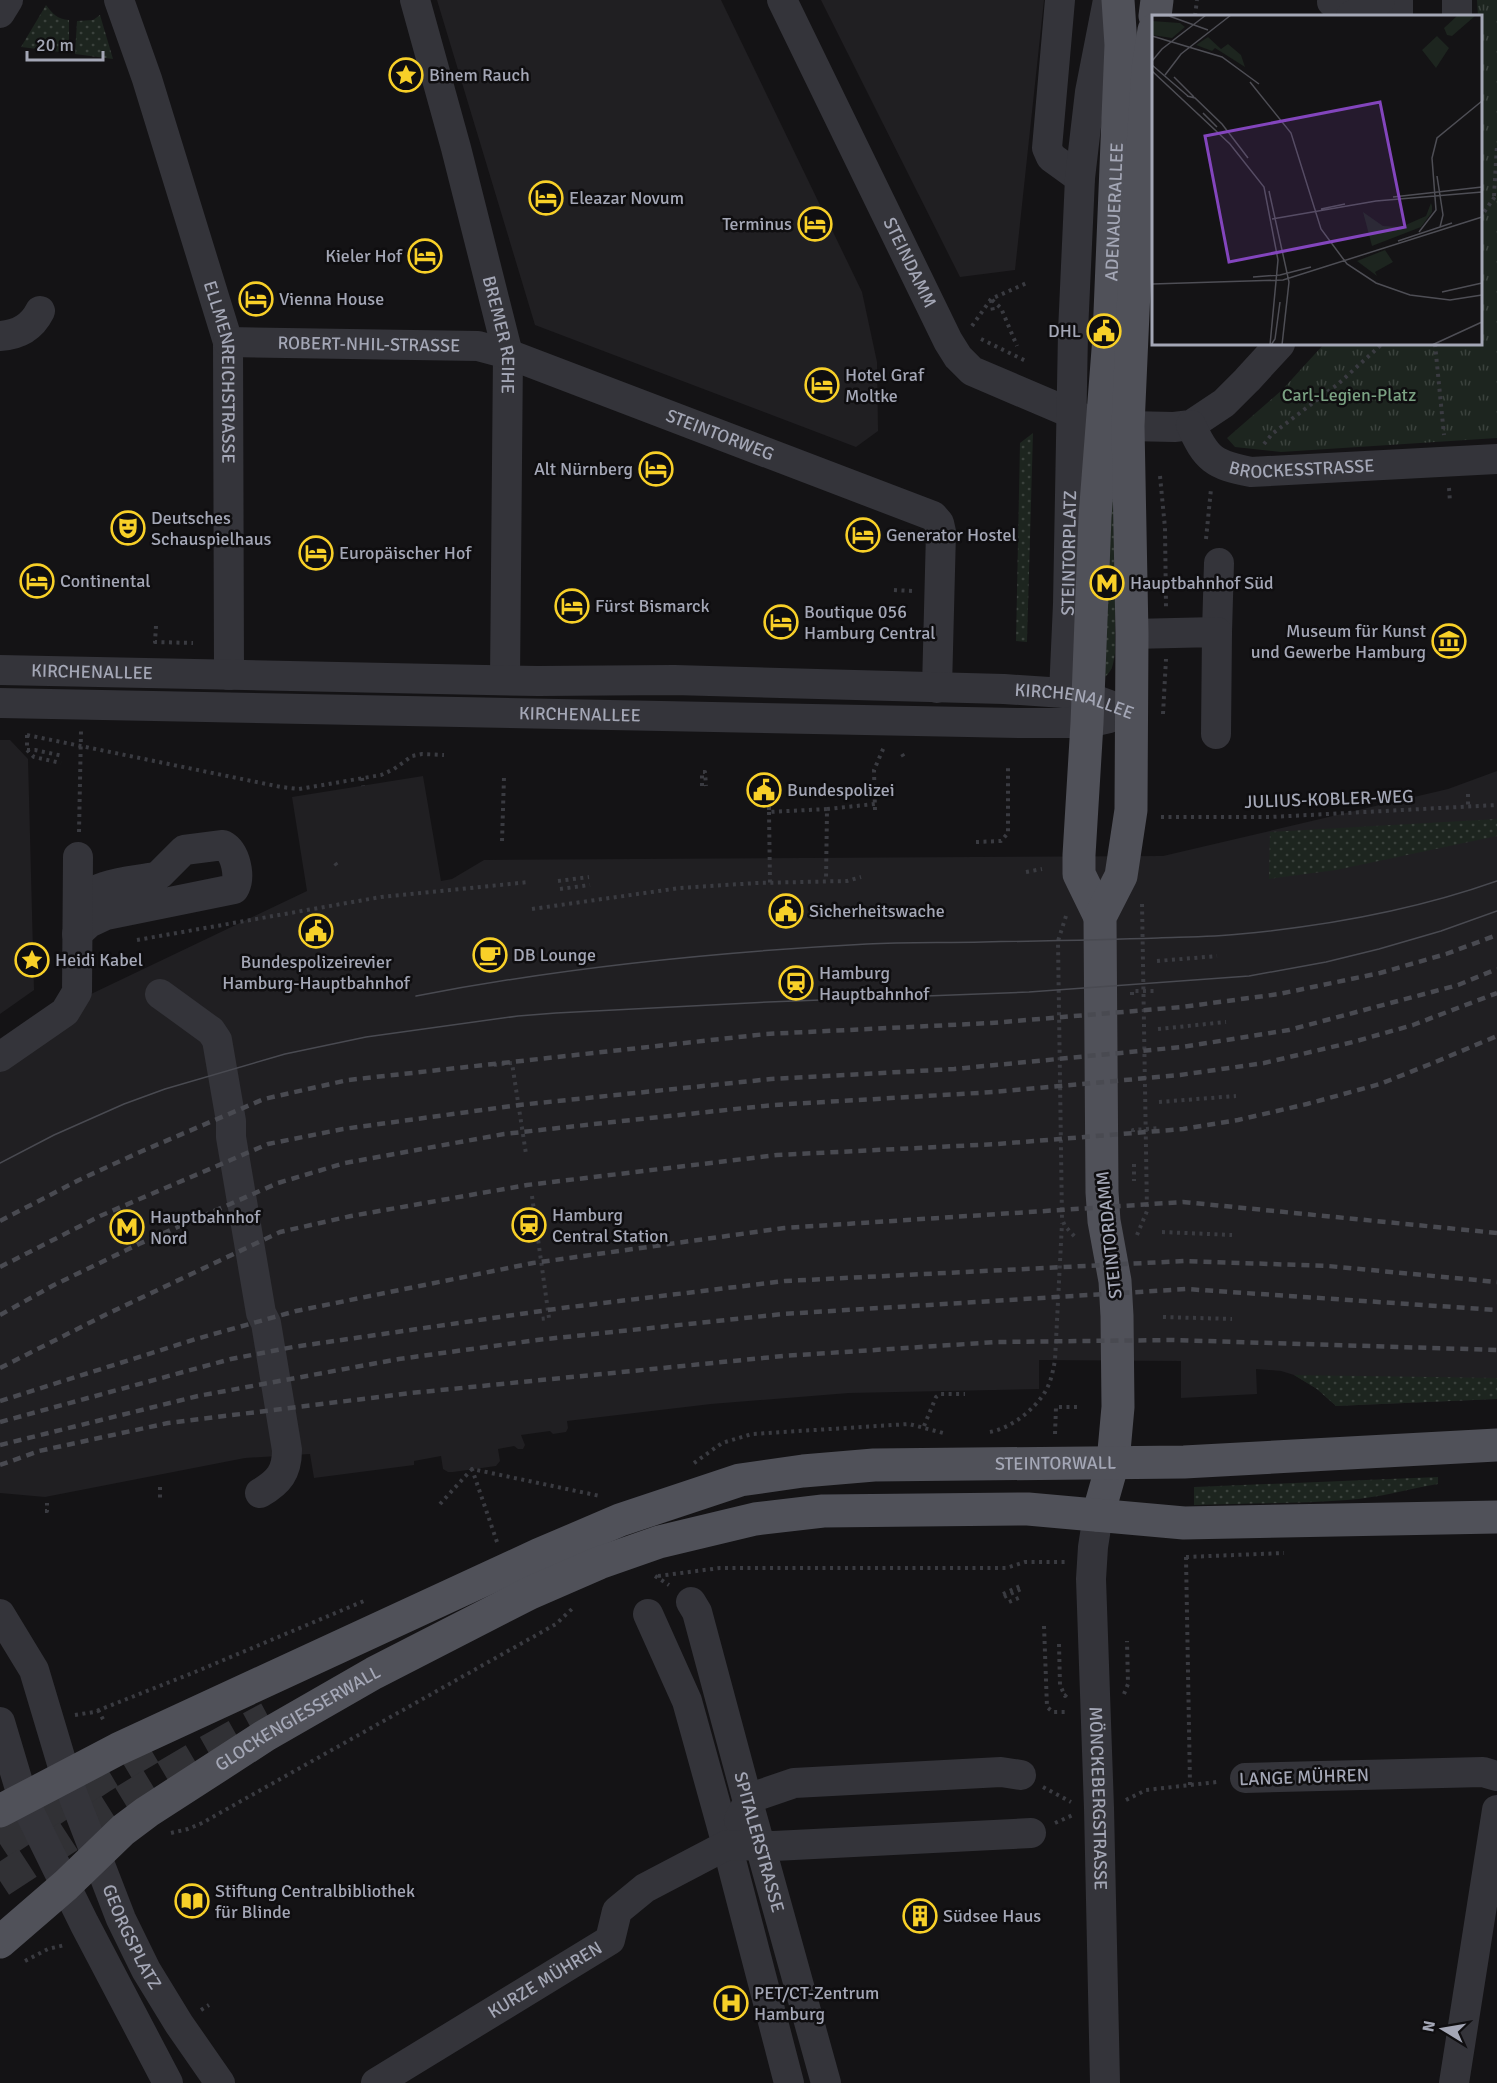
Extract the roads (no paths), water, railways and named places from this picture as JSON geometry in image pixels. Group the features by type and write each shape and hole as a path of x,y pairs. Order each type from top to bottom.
{"main road":[{"name":"ADENAUERALLEE","path":"1101,421 1108,337 1121,45 1118,0"},
{"path":"1155,15 1157,0"},
{"name":"ADENAUERALLEE","path":"1101,421 1135,268 1148,69 1152,43"},
{"path":"1101,421 1132,634 1147,714"},
{"name":"STEINTORPLATZ","path":"1080,704 1101,421"},
{"name":"STEINTORDAMM","path":"1080,704 1079,874 1100,917 1102,1192 1104,1221 1115,1281 1118,1360 1118,1407 1113,1462 1098,1515"},
{"name":"STEINTORDAMM","path":"1100,917 1121,876 1147,714"},
{"name":"STEINTORWALL","path":"615,1509 740,1480 803,1471 874,1465 1184,1462 1497,1445"},
{"name":"GLOCKENGIESSERWALL","path":"11,1805 118,1749 439,1600 615,1509"},
{"name":"GLOCKENGIESSERWALL","path":"10,1950 66,1885 95,1856 147,1812 266,1735 374,1673 530,1593 639,1561 720,1526 755,1519 823,1511 1028,1509 1098,1515"},
{"path":"1098,1515 1185,1523 1497,1517"}],"street":[{"path":"0,13 8,0"},
{"name":"ELLMENREICHSTRASSE","path":"119,0 147,79 228,342 229,675"},
{"name":"BREMER REIHE","path":"415,0 456,148 508,354 505,680"},
{"name":"STEINDAMM","path":"782,0 957,336 958,357 972,371 1101,421"},
{"path":"1060,0 1047,148 1051,157 1080,178"},
{"name":"ADENAUERALLEE","path":"1101,421 1073,332 1080,178 1090,92 1108,0"},
{"path":"1339,6 1380,0"},
{"path":"0,336 12,335 24,329 36,319 39,311"},
{"name":"ROBERT-NHIL-STRASSE","path":"228,342 478,346 508,354"},
{"path":"1101,421 1156,427 1191,425 1224,403 1279,345"},
{"name":"STEINTORWEG","path":"508,354 933,516 939,523 941,532 937,688"},
{"name":"BROCKESSTRASSE","path":"1191,425 1205,452 1214,461 1234,469 1251,472 1497,459"},
{"path":"1212,557 1217,632 1216,734"},
{"path":"1132,634 1217,632"},
{"name":"KIRCHENALLEE","path":"0,670 505,680 674,680 1004,689 1147,714"},
{"path":"445,711 450,694 456,687 471,679"},
{"name":"KIRCHENALLEE","path":"0,703 445,711 1080,704"},
{"path":"77,934 89,923 106,915 234,889 237,877 233,857 231,851 223,845 184,850 155,877 95,889 85,895 78,905"},
{"path":"0,1057 65,1012 77,992 78,856"},
{"path":"160,994 211,1031 218,1040 231,1121 231,1137 287,1450 287,1462 282,1475 275,1484 260,1492"},
{"name":"MÖNCKEBERGSTRASSE","path":"1098,1515 1092,1555 1082,1570 1093,1653 1105,2083"},
{"name":"SPITALERSTRASSE","path":"691,1602 697,1612 826,2083"},
{"name":"GEORGSPLATZ","path":"0,1614 34,1670 66,1777 121,1919 146,1970 220,2083"},
{"name":"SPITALERSTRASSE","path":"648,1614 687,1701 789,2083"},
{"name":"GEORGSPLATZ","path":"0,1722 11,1805 66,1885 168,2083"},
{"path":"727,1845 748,1803 759,1795 794,1783 1001,1772 1021,1775"},
{"name":"LANGE MÜHREN","path":"1245,1778 1483,1772 1497,1776"},
{"path":"1454,2083 1497,1810"},
{"path":"760,1845 1031,1833"},
{"name":"KURZE MÜHREN","path":"376,2083 610,1940 617,1911 645,1888 727,1845 760,1845"}],"tunnel":[{"path":"0,1881 133,1796 269,1718"},
{"path":"0,1844 150,1748"}],"tram line":[{"path":"416,996 584,969 754,951 882,943 1199,937 1272,931 1402,908 1497,881"},
{"path":"0,1163 54,1135 124,1104 165,1089 285,1054 366,1037 556,1013 1029,992 1249,976 1326,962 1379,949 1441,931 1497,911"}],"railway":[{"path":"0,1221 79,1180 264,1099 348,1080 766,1034 991,1023 1182,1007 1279,994 1380,973 1446,954 1497,935"},
{"path":"0,1267 100,1216 268,1144 343,1129 519,1105 771,1079 954,1069 1182,1047 1289,1030 1458,985 1497,969"},
{"path":"0,1315 54,1285 139,1244 278,1183 345,1163 504,1134 613,1122 773,1105 994,1092 1180,1075 1264,1063 1413,1025 1497,993"},
{"path":"0,1368 107,1314 280,1232 351,1216 527,1185 777,1155 997,1144 1183,1129 1238,1120 1380,1084 1497,1036"},
{"path":"0,1401 196,1339 296,1311 533,1263 784,1228 1183,1202 1497,1233"},
{"path":"0,1422 231,1359 293,1347 562,1308 785,1281 1184,1261 1328,1266 1497,1282"},
{"path":"0,1445 198,1396 399,1359 537,1340 783,1314 1186,1289 1497,1310"},
{"path":"0,1465 39,1451 168,1423 411,1393 783,1356 997,1342 1173,1340 1497,1350"}],"place":[{"name":"Binem Rauch","path":"406,75"},
{"name":"Eleazar Novum","path":"546,198"},
{"name":"Terminus","path":"815,224"},
{"name":"Kieler Hof","path":"425,256"},
{"name":"Vienna House","path":"256,299"},
{"name":"DHL","path":"1104,331"},
{"name":"Hotel Graf Moltke","path":"822,385"},
{"name":"Alt Nürnberg","path":"656,469"},
{"name":"Deutsches Schauspielhaus","path":"128,528"},
{"name":"Generator Hostel","path":"863,535"},
{"name":"Europäischer Hof","path":"316,553"},
{"name":"Continental","path":"37,581"},
{"name":"Hauptbahnhof Süd","path":"1107,583"},
{"name":"Fürst Bismarck","path":"572,606"},
{"name":"Boutique 056 Hamburg Central","path":"781,622"},
{"name":"Museum für Kunst und Gewerbe Hamburg","path":"1449,641"},
{"name":"Bundespolizei","path":"764,790"},
{"name":"Sicherheitswache","path":"786,911"},
{"name":"Bundespolizeirevier Hamburg-Hauptbahnhof","path":"316,931"},
{"name":"DB Lounge","path":"490,955"},
{"name":"Heidi Kabel","path":"32,960"},
{"name":"Hamburg Hauptbahnhof","path":"796,983"},
{"name":"Hamburg Central Station","path":"529,1225"},
{"name":"Hauptbahnhof Nord","path":"127,1227"},
{"name":"Stiftung Centralbibliothek für Blinde","path":"192,1901"},
{"name":"Südsee Haus","path":"920,1916"},
{"name":"PET/CT-Zentrum Hamburg","path":"731,2003"}],"park label":[{"name":"Carl-Legien-Platz","path":"1349,395"}]}
